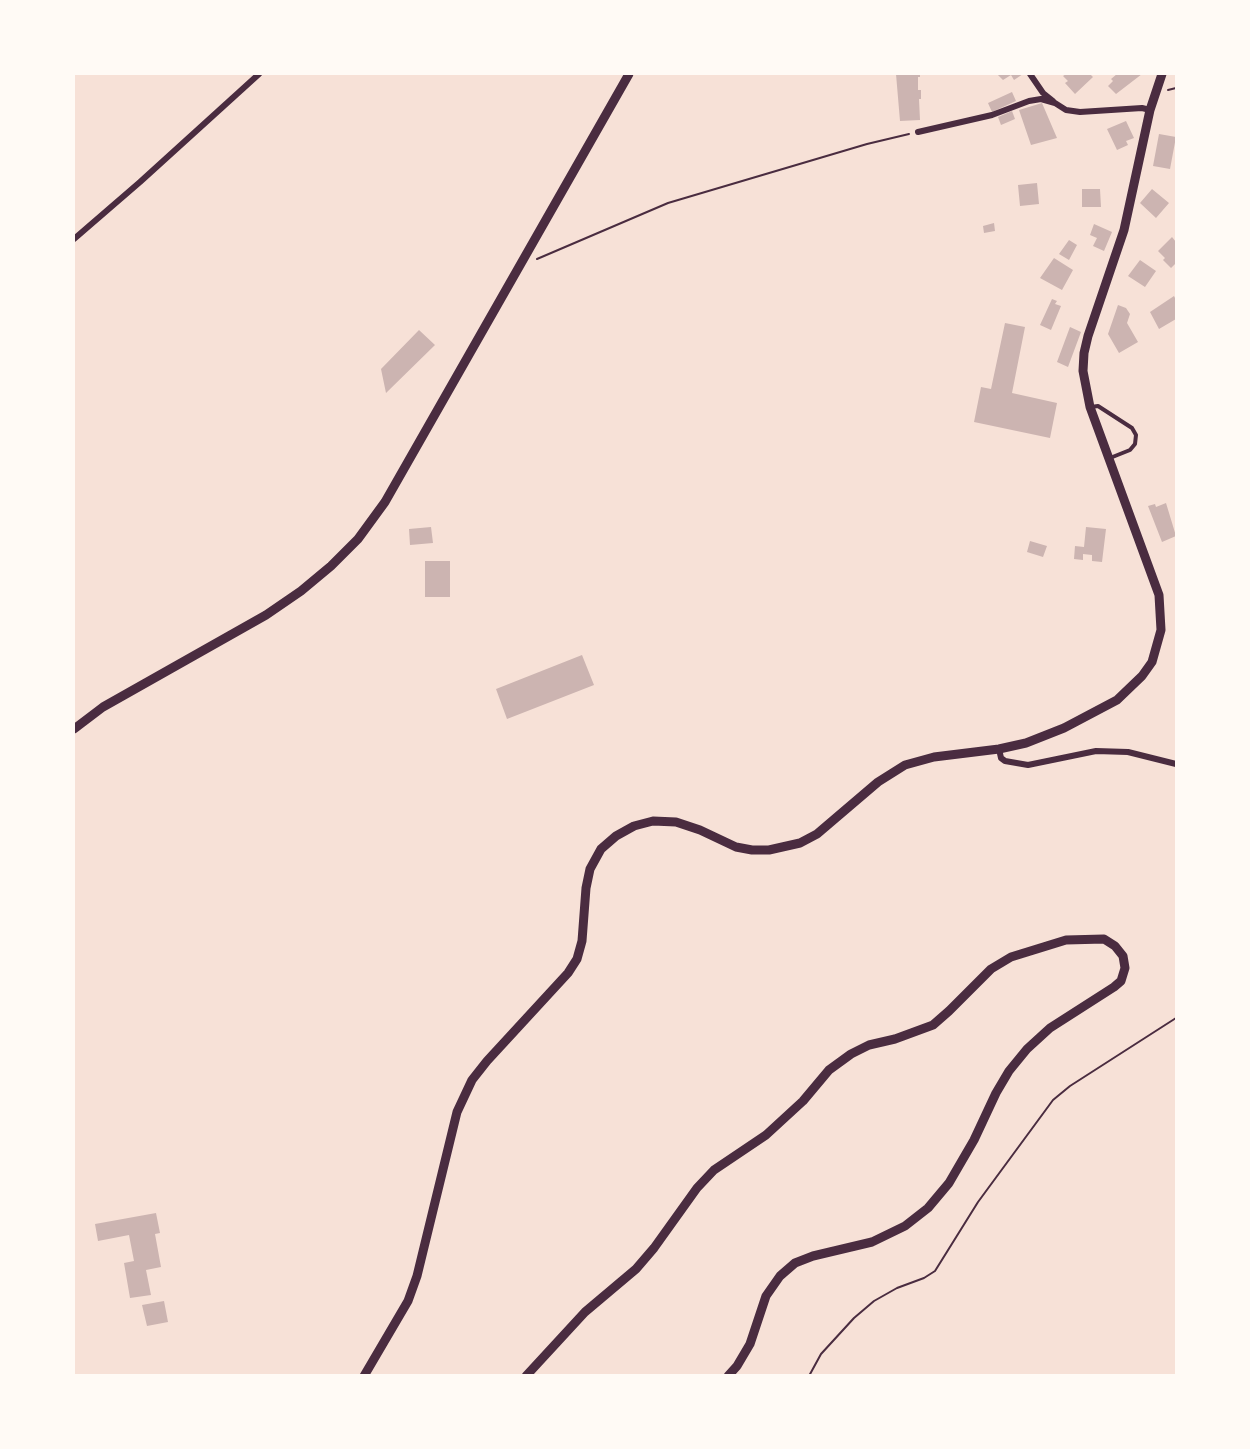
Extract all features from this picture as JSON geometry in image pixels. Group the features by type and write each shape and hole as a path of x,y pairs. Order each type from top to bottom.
{"street":[{"path":"74,239 258,74"},
{"path":"74,729 103,707 266,615 301,591 358,539 385,502 629,74"},
{"path":"1032,74 1043,93 1066,110 1080,112 1142,108 1150,110"},
{"path":"364,1376 408,1301 417,1276 457,1112 472,1080 487,1060 568,973 577,958 582,941 586,888 590,869 601,849 616,836 634,826 653,821 676,822 700,830 736,847 752,850 783,848 800,843 817,834 878,782 905,765 934,757 999,749 1026,743 1064,729 1118,700 1142,676 1155,653 1161,630 1159,595 1090,407 1084,379 1084,353 1102,291 1124,230 1150,110 1162,74"},
{"path":"918,132 992,115 1029,101 1041,99 1055,103"},
{"path":"999,749 1001,758 1005,762 1028,765 1096,751 1128,752 1176,764"},
{"path":"526,1376 585,1312 636,1269 697,1188 714,1170 766,1135 803,1101 829,1070 851,1054 869,1045 896,1039 933,1025 991,969 1011,957 1065,940 1104,939 1115,946 1123,956 1125,968 1121,981 1050,1028 1026,1049 996,1093 974,1140 949,1183 928,1208 905,1226 872,1242 813,1256 795,1263 780,1276 766,1296 750,1344 728,1376"}],"lane":[{"path":"1090,407 1098,406 1132,428 1136,435 1135,444 1130,450 1109,458"}],"path":[{"path":"520,266 668,203 867,144 918,132"},
{"path":"808,1376 821,1354 874,1300 935,1271 978,1202 1053,1100 1070,1086 1176,1018"}],"building":[{"path":"896,74 920,74 918,90 921,90 920,120 900,121"},
{"path":"997,74 1023,74 1014,80 1011,75 1003,80"},
{"path":"1090,74 1093,77 1075,94 1065,83 1068,81 1063,76"},
{"path":"1117,74 1142,74 1116,94 1108,86"},
{"path":"1012,92 1016,101 992,112 988,103"},
{"path":"1042,103 1057,138 1031,145 1019,110"},
{"path":"1012,111 1015,119 1001,125 998,117"},
{"path":"1126,121 1134,138 1126,141 1128,145 1117,150 1107,129"},
{"path":"1159,134 1176,137 1170,169 1153,166"},
{"path":"1037,183 1039,204 1020,206 1018,185"},
{"path":"1082,189 1100,189 1101,207 1082,207"},
{"path":"1152,189 1169,203 1156,218 1140,203"},
{"path":"994,223 995,231 984,233 983,226"},
{"path":"1094,224 1112,232 1104,251 1093,246 1097,238 1090,235"},
{"path":"1172,237 1176,242 1176,263 1171,268 1158,251"},
{"path":"1069,240 1077,245 1069,260 1059,254"},
{"path":"1054,258 1073,270 1062,290 1040,278"},
{"path":"1140,260 1156,271 1145,287 1128,276"},
{"path":"1174,296 1176,319 1159,329 1150,312"},
{"path":"1052,299 1057,301 1055,304 1061,306 1051,330 1040,325"},
{"path":"1118,305 1126,308 1130,314 1127,323 1138,342 1119,353 1108,334"},
{"path":"1005,323 1025,327 1012,393 1057,403 1050,438 974,422 981,387 991,389"},
{"path":"1070,327 1081,332 1068,367 1057,362"},
{"path":"419,330 435,345 386,393 381,369"},
{"path":"1166,503 1176,536 1162,542 1148,506 1155,504 1156,507"},
{"path":"431,527 433,543 410,545 409,529"},
{"path":"1086,527 1106,529 1102,562 1092,561 1092,555 1083,554 1083,560 1074,559 1075,546 1084,547"},
{"path":"1030,541 1047,546 1043,557 1027,552"},
{"path":"425,561 450,561 450,597 425,597"},
{"path":"582,655 594,685 507,719 496,689"},
{"path":"156,1213 160,1233 155,1234 161,1267 146,1270 151,1295 130,1298 124,1263 134,1261 129,1235 98,1241 95,1224"},
{"path":"164,1301 168,1322 147,1326 142,1305"}]}
